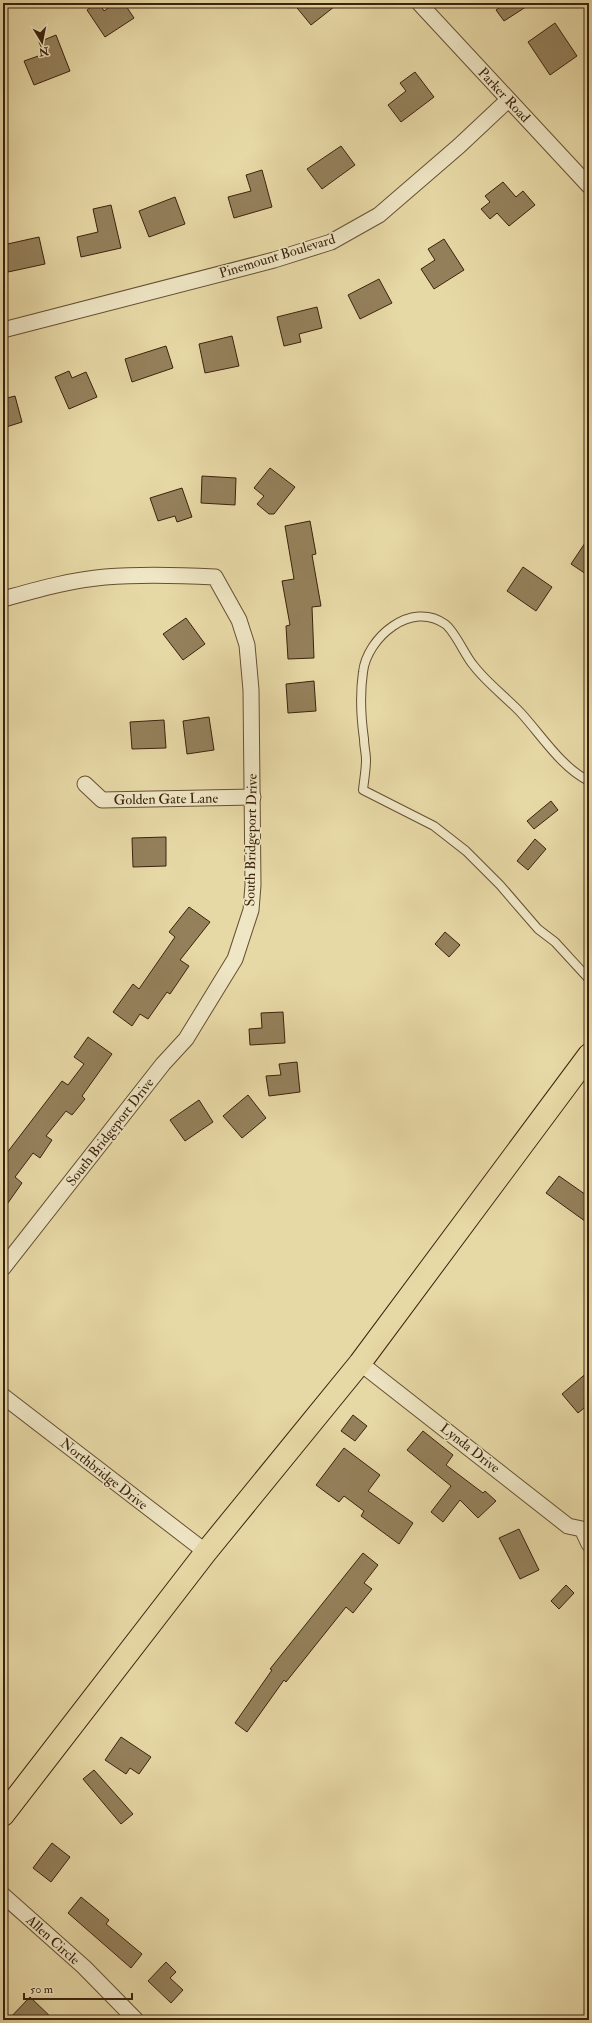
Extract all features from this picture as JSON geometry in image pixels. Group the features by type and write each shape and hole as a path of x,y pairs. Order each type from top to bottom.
{"highway":[{"path":"3,1815 206,1552 360,1363 589,1055"}],"street":[{"name":"Parker Road","path":"419,3 589,186"},
{"name":"Pinemount Boulevard","path":"3,330 274,260 331,242 379,215 459,146 508,100"},
{"name":"South Bridgeport Drive","path":"3,599 50,586 104,577 169,575 215,577 239,620 247,645 251,690 253,797 253,885 251,910 235,959 186,1039 163,1064 3,1268"},
{"name":"Golden Gate Lane","path":"85,784 102,800 253,797"},
{"name":"Lynda Drive","path":"360,1363 568,1526 585,1527 589,1544"},
{"name":"Northbridge Drive","path":"3,1396 206,1552"},
{"name":"Allen Circle","path":"3,1895 84,1967 136,2020"}],"lane":[{"path":"589,781 578,776 474,666 445,624 434,619 407,618 394,624 379,638 369,652 363,672 362,711 366,760 363,790 434,826 466,851 500,885 538,929 555,942 589,979"}],"building":[{"path":"99,3 104,11 115,3 124,3 134,18 105,37 87,10"},
{"path":"293,3 339,3 311,25"},
{"path":"506,3 532,3 504,21 496,10"},
{"path":"555,23 577,56 550,75 528,42"},
{"path":"56,35 70,71 34,85 24,61 44,54 39,42"},
{"path":"415,72 434,97 401,122 388,105 406,91 400,83"},
{"path":"341,146 355,165 322,189 307,169"},
{"path":"262,170 272,207 234,218 228,197 251,191 246,175"},
{"path":"503,182 516,197 523,191 535,205 509,226 497,213 490,219 481,209 490,202 485,196"},
{"path":"175,197 185,224 149,237 139,211"},
{"path":"111,205 121,248 81,257 77,237 98,232 93,209"},
{"path":"39,237 45,264 8,272 3,245"},
{"path":"444,239 464,270 434,289 421,269 435,260 428,249"},
{"path":"379,279 392,303 360,319 348,295"},
{"path":"317,307 322,328 299,334 301,342 284,346 277,317"},
{"path":"232,336 239,366 205,373 199,344"},
{"path":"166,346 173,368 132,382 125,359"},
{"path":"69,371 72,378 86,372 97,397 69,409 55,377"},
{"path":"15,396 22,422 3,428 3,399"},
{"path":"270,468 295,487 274,514 269,514 257,504 264,496 254,488"},
{"path":"202,476 236,478 235,505 201,503"},
{"path":"182,488 192,517 177,522 175,516 158,521 150,498"},
{"path":"310,521 316,554 312,555 321,606 312,607 314,658 288,659 286,626 290,625 282,581 294,579 285,526"},
{"path":"589,537 589,576 571,564"},
{"path":"523,567 552,587 536,611 507,591"},
{"path":"186,618 205,644 183,660 163,634"},
{"path":"314,681 316,711 288,713 286,684"},
{"path":"209,717 214,750 187,754 183,721"},
{"path":"164,720 166,748 132,749 130,722"},
{"path":"551,801 558,810 534,829 527,821"},
{"path":"166,837 166,866 133,867 132,838"},
{"path":"535,839 546,849 528,870 517,861"},
{"path":"189,907 210,922 180,960 189,966 170,994 167,992 148,1019 140,1014 132,1026 113,1012 133,984 139,989 175,937 169,932"},
{"path":"445,932 460,945 449,957 435,944"},
{"path":"283,1012 285,1043 250,1045 249,1029 262,1028 261,1013"},
{"path":"88,1037 112,1054 82,1096 85,1099 72,1115 66,1111 46,1136 52,1140 40,1158 33,1153 15,1177 22,1183 3,1210 3,1158 62,1081 68,1085 84,1064 74,1057"},
{"path":"297,1062 300,1092 269,1096 266,1076 281,1075 279,1064"},
{"path":"248,1095 266,1118 242,1138 223,1116"},
{"path":"199,1100 213,1122 185,1141 170,1120"},
{"path":"559,1176 589,1197 589,1224 546,1193"},
{"path":"589,1371 589,1404 578,1413 562,1394"},
{"path":"353,1415 367,1426 355,1441 341,1431"},
{"path":"423,1431 453,1455 446,1465 483,1493 485,1491 496,1501 478,1518 460,1500 443,1522 431,1512 451,1486 407,1450"},
{"path":"344,1448 380,1475 368,1491 413,1523 399,1544 361,1516 364,1511 344,1496 339,1502 316,1485"},
{"path":"519,1529 539,1570 520,1579 499,1538"},
{"path":"363,1553 378,1565 364,1583 372,1589 353,1613 346,1607 286,1682 284,1680 247,1732 235,1723 272,1670 270,1669"},
{"path":"566,1585 574,1593 559,1609 551,1601"},
{"path":"121,1737 151,1757 139,1774 130,1768 126,1774 105,1760"},
{"path":"94,1770 133,1814 121,1824 83,1779"},
{"path":"52,1843 70,1857 51,1882 33,1868"},
{"path":"81,1897 109,1920 106,1924 142,1954 131,1968 68,1913"},
{"path":"166,1962 176,1972 170,1978 183,1990 171,2003 148,1981"},
{"path":"30,1997 54,2020 8,2020"}]}
